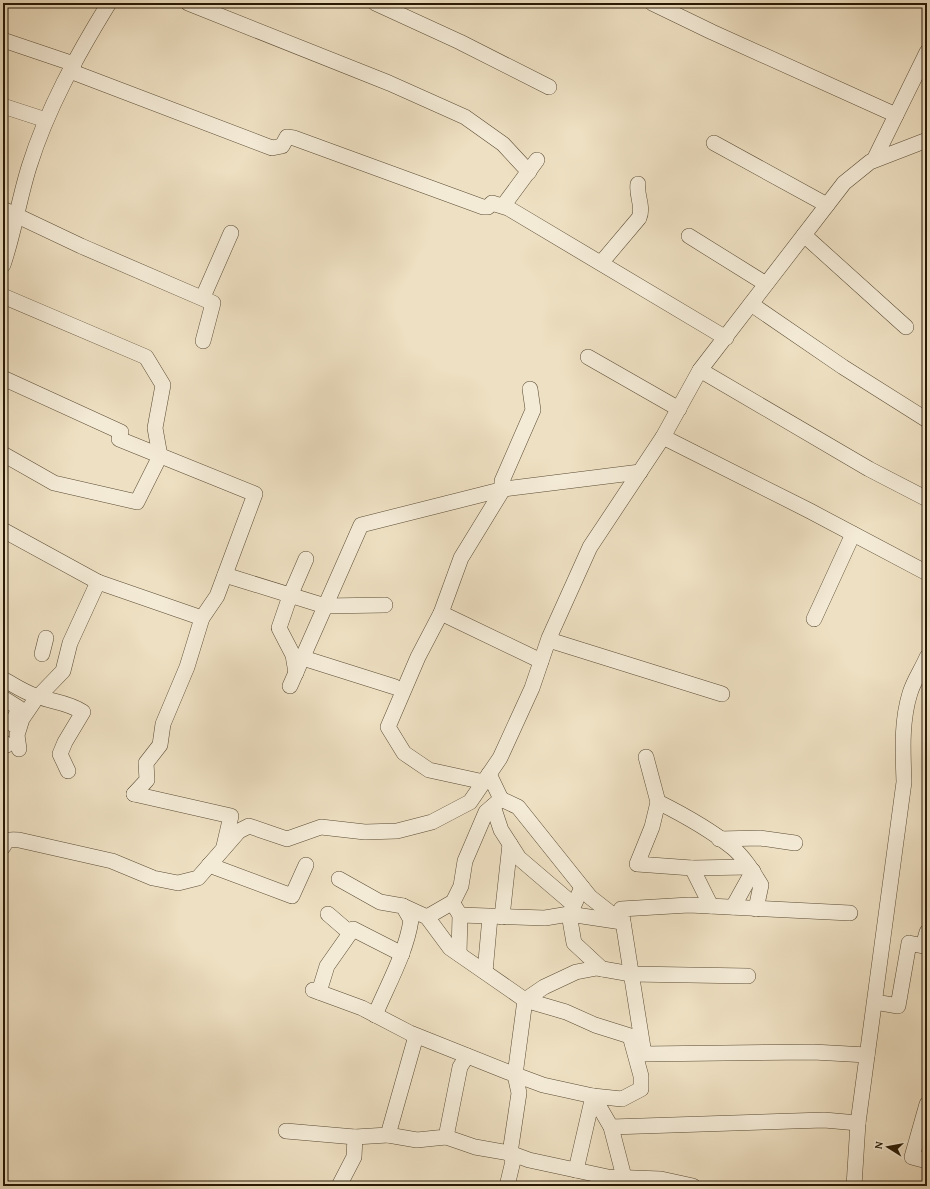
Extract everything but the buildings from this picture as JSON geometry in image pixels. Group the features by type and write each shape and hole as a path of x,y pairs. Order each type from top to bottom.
{"street":[{"path":"3,264 10,244 9,212 30,166 46,120 72,67 109,3"},
{"path":"188,3 389,82 465,117 533,166 503,206"},
{"path":"375,3 460,42 549,87"},
{"path":"652,3 712,32 896,115"},
{"path":"3,40 272,148 282,146 286,136 294,138 483,207 488,207 492,202 503,206 726,338"},
{"path":"874,160 927,52"},
{"path":"3,106 46,120"},
{"path":"3,847 6,840 19,840 112,861 153,878 178,883 198,878 239,831 249,826 287,839 321,827 365,832 397,831 432,822 470,802 500,758 532,688 548,640 590,547 663,437 700,370 844,184 874,160 927,140"},
{"path":"714,143 827,205"},
{"path":"601,263 639,218 642,211 637,193 638,184"},
{"path":"9,212 81,246 203,297 213,303 202,341"},
{"path":"203,297 231,233"},
{"path":"804,234 906,327"},
{"path":"690,236 766,284"},
{"path":"3,296 146,357 163,385 154,428 160,456 137,502 54,483 3,454"},
{"path":"751,304 843,367 927,420"},
{"path":"588,357 679,409"},
{"path":"700,370 869,469 927,499"},
{"path":"3,378 121,432 118,439 255,494 217,596 202,618 187,667 163,724 160,745 146,763 147,780 134,794 231,816 224,848"},
{"path":"486,778 429,770 404,753 388,728 415,664 441,613 461,558 502,489 502,481 533,410 530,389"},
{"path":"663,437 927,573"},
{"path":"306,559 290,596 279,628 293,655 293,680 361,525 502,489 640,472"},
{"path":"3,530 98,582 202,618"},
{"path":"814,619 853,534"},
{"path":"225,575 325,606 385,605"},
{"path":"10,745 17,735 22,719 37,697 63,672 70,643 98,582"},
{"path":"441,613 541,661"},
{"path":"42,654 46,638"},
{"path":"548,640 722,694"},
{"path":"303,658 395,687"},
{"path":"854,1186 858,1122 904,782 903,738 906,711 910,692 927,659"},
{"path":"3,679 37,697 72,705 83,712 64,742 60,754 68,771"},
{"path":"3,698 19,708 11,726 10,745"},
{"path":"646,757 658,802 652,827 637,864 692,868 751,869"},
{"path":"486,778 497,802 501,830 519,858 574,905 582,886"},
{"path":"497,802 518,807 590,897 623,923"},
{"path":"459,954 456,908 465,862 486,812 497,802"},
{"path":"658,802 733,848 751,869 761,885 756,909"},
{"path":"719,839 760,838 795,843"},
{"path":"485,972 510,844"},
{"path":"209,865 292,896 306,866"},
{"path":"692,868 711,906"},
{"path":"732,907 751,869"},
{"path":"339,879 380,902 403,906 427,917 450,948 525,1000 566,1012 595,1025 630,1036 641,1076 641,1089 622,1099 593,1096 543,1085 416,1036 374,1015 316,991 328,966 353,929 402,954"},
{"path":"850,914 688,905 621,909 644,1054 812,1052 867,1055"},
{"path":"374,1015 402,954 409,934 411,920 403,906"},
{"path":"427,917 456,908 496,917 545,918 570,914 623,923"},
{"path":"328,914 350,933"},
{"path":"570,914 574,943 602,969"},
{"path":"874,1002 898,1006 909,943 923,946 927,932"},
{"path":"506,1186 513,1161 510,1153 519,1094 515,1075 525,1000 544,987 576,972 597,968 631,974 748,976"},
{"path":"388,1135 416,1036"},
{"path":"446,1137 460,1067 467,1056"},
{"path":"593,1096 611,1127 624,1177"},
{"path":"576,1170 593,1096"},
{"path":"927,1104 912,1157 927,1161"},
{"path":"611,1127 824,1120 858,1122"},
{"path":"286,1131 355,1137 388,1135 417,1140 446,1137 475,1147 510,1153 528,1160 608,1177 661,1179 693,1186"},
{"path":"339,1186 354,1157 355,1137"}]}
